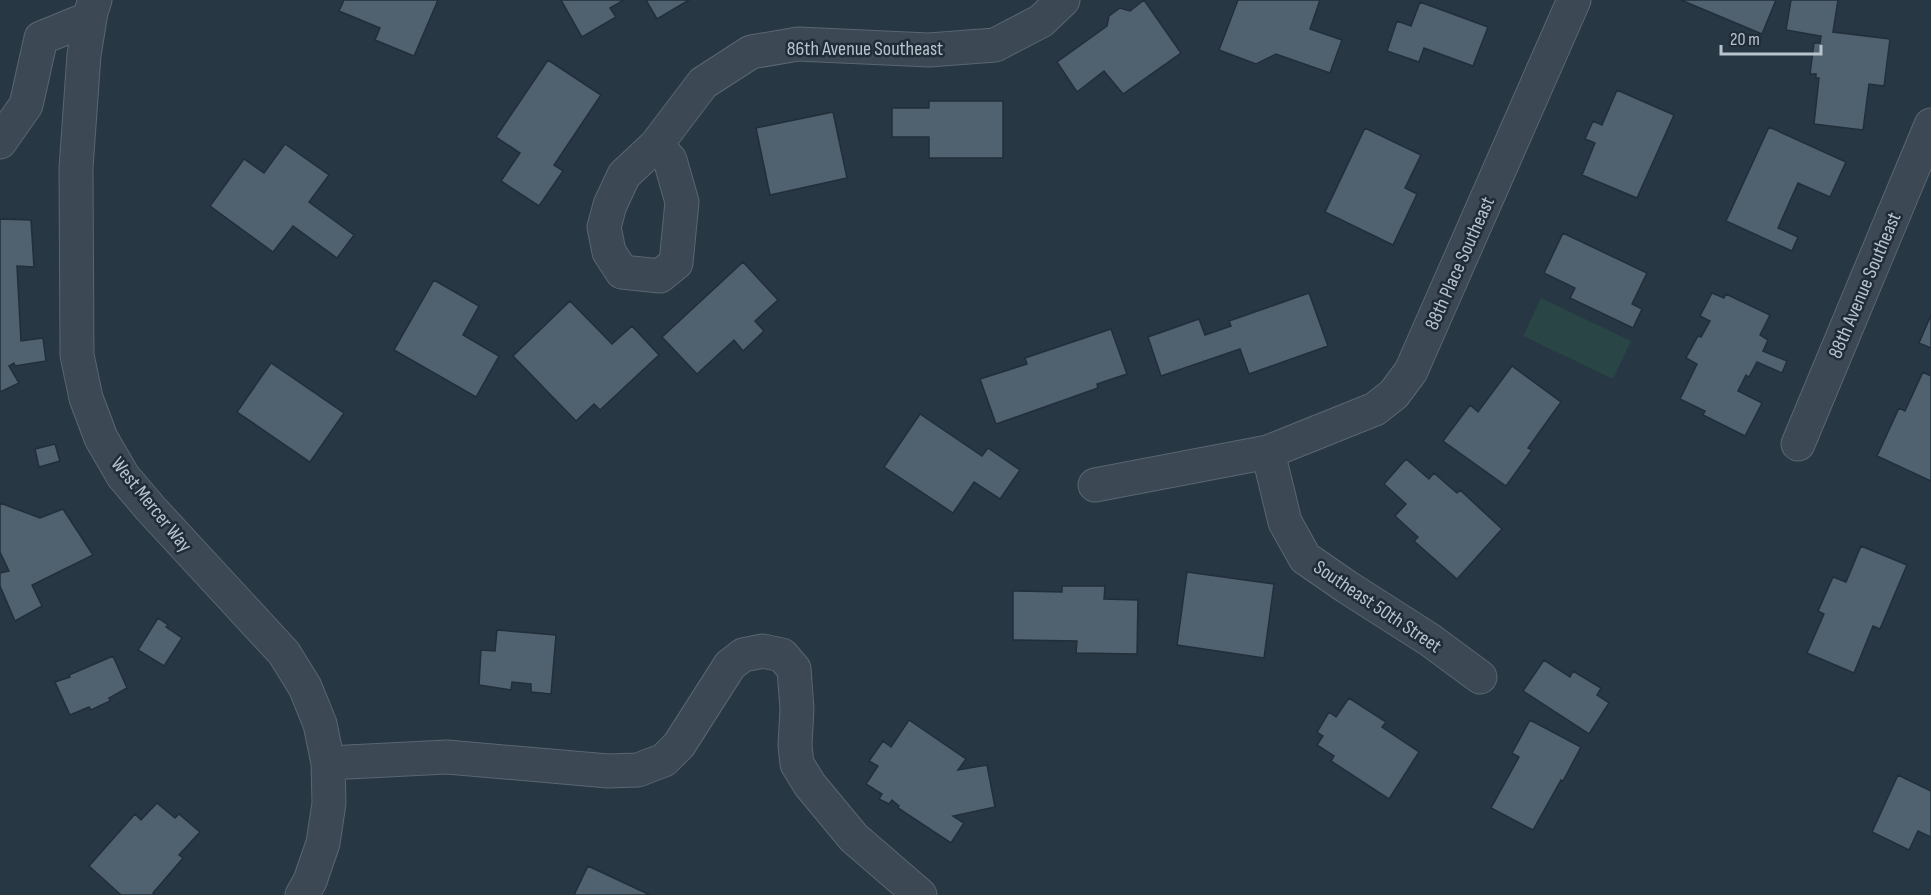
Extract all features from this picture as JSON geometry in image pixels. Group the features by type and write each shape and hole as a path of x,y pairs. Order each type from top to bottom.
{"street":[{"name":"86th Avenue Southeast","path":"656,145 703,83 750,52 798,44 929,50 995,45 1041,21 1063,0"},
{"name":"88th Place Southeast","path":"1268,452 1375,409 1395,394 1411,371 1574,0"},
{"path":"0,142 26,105 41,38 93,9"},
{"name":"West Mercer Way","path":"93,9 84,54 76,168 78,355 86,398 101,438 123,476 284,653 305,687 320,724 328,763 329,803 323,843 303,895"},
{"name":"88th Avenue Southeast","path":"1798,444 1931,125"},
{"path":"1095,485 1268,452"},
{"name":"Southeast 50th Street","path":"1268,452 1285,522 1305,558 1430,640 1480,677"},
{"path":"328,763 447,757 608,771 638,770 664,760 679,745 708,696 730,665 743,655 763,651 783,655 794,669 797,764 810,785 854,838 920,895"}],"green space":[{"path":"1541,298 1631,341 1613,379 1523,336"}],"building":[{"path":"344,0 438,0 414,56 375,40 380,28 339,11"},
{"path":"561,0 624,0 610,8 616,17 582,37"},
{"path":"646,0 689,0 657,19"},
{"path":"1144,0 1181,53 1123,94 1104,71 1077,92 1057,62 1107,26 1109,16 1120,8 1130,11"},
{"path":"1238,0 1320,0 1310,29 1342,40 1330,73 1276,54 1256,64 1219,50"},
{"path":"1681,0 1776,0 1762,34"},
{"path":"1791,0 1838,0 1833,32 1890,39 1884,86 1869,84 1863,130 1814,124 1819,78 1816,78 1816,74 1810,74 1814,43 1820,43 1821,36 1786,30"},
{"path":"1420,2 1488,27 1473,66 1424,48 1419,62 1387,51 1397,21 1411,26"},
{"path":"548,60 601,95 554,165 563,171 539,206 501,181 520,153 496,137"},
{"path":"1617,90 1674,115 1637,198 1582,175 1595,143 1585,139 1593,121 1602,125"},
{"path":"929,101 1003,101 1003,158 929,158 929,137 892,137 892,108 929,108"},
{"path":"833,112 847,178 770,195 756,128"},
{"path":"1769,127 1846,162 1830,197 1798,183 1778,228 1798,237 1792,251 1726,221"},
{"path":"1365,128 1421,155 1405,188 1417,194 1393,245 1325,212"},
{"path":"285,144 329,175 309,202 354,235 337,258 293,226 273,252 210,206 244,159 264,173"},
{"path":"0,219 31,220 34,267 17,266 21,341 43,338 46,361 15,366 14,363 9,366 19,383 0,392"},
{"path":"1563,233 1647,273 1632,304 1642,309 1633,328 1570,298 1575,288 1544,273"},
{"path":"743,262 778,300 755,321 764,331 743,351 734,340 697,374 662,337"},
{"path":"434,280 479,306 463,335 499,356 476,397 394,350"},
{"path":"1309,293 1328,346 1249,374 1240,349 1161,376 1148,337 1199,319 1205,335 1231,326 1229,321"},
{"path":"1712,293 1724,298 1726,294 1770,315 1760,335 1768,340 1763,351 1787,361 1782,373 1757,362 1749,377 1746,375 1738,391 1762,403 1745,436 1703,415 1705,411 1680,399 1697,364 1686,358 1698,336 1701,337 1710,321 1700,316"},
{"path":"570,301 612,344 632,326 659,355 600,410 594,404 576,421 513,356"},
{"path":"1931,315 1931,348 1919,343"},
{"path":"1111,329 1127,374 1097,384 1098,388 996,424 980,379 1027,364 1025,358"},
{"path":"271,363 344,413 310,462 237,412"},
{"path":"1512,366 1561,402 1528,448 1532,450 1506,486 1443,441 1470,405 1478,412"},
{"path":"1923,372 1931,376 1931,481 1877,456 1899,408 1905,411"},
{"path":"920,414 982,456 988,448 1020,470 1000,499 974,482 953,513 884,467"},
{"path":"55,444 60,461 39,467 35,449"},
{"path":"1406,459 1429,479 1434,473 1457,493 1460,490 1502,529 1457,579 1414,541 1418,537 1395,516 1406,504 1384,484"},
{"path":"0,503 40,518 63,509 93,555 32,585 42,606 15,621 0,586 0,573 9,571 0,552"},
{"path":"1861,546 1907,565 1880,629 1873,626 1854,673 1807,653 1824,614 1818,611 1833,577 1846,582"},
{"path":"1187,572 1274,584 1264,658 1177,645"},
{"path":"1062,586 1105,586 1104,599 1138,600 1137,654 1076,653 1077,641 1013,640 1013,591 1062,592"},
{"path":"158,618 182,638 164,666 138,650"},
{"path":"497,630 556,635 551,694 531,692 531,684 512,682 511,690 479,685 481,650 495,651"},
{"path":"113,656 127,688 109,698 110,701 91,710 89,707 70,715 55,682"},
{"path":"1544,660 1570,677 1573,671 1601,688 1597,695 1609,703 1589,734 1523,691"},
{"path":"1349,698 1386,722 1382,727 1419,752 1389,799 1331,761 1334,756 1317,745 1323,736 1317,732 1329,712 1336,717"},
{"path":"909,720 966,759 958,770 987,765 995,807 953,816 964,823 951,843 898,808 899,806 892,800 889,804 879,799 882,794 866,784 878,766 869,761 883,741 891,747"},
{"path":"1530,720 1581,747 1533,830 1491,808 1519,757 1512,753"},
{"path":"1898,775 1931,791 1931,837 1918,831 1909,850 1872,832"},
{"path":"157,803 175,818 179,814 200,832 179,855 183,858 153,893 155,895 121,895 89,866 135,814 141,820"},
{"path":"588,866 650,895 574,895"}]}
